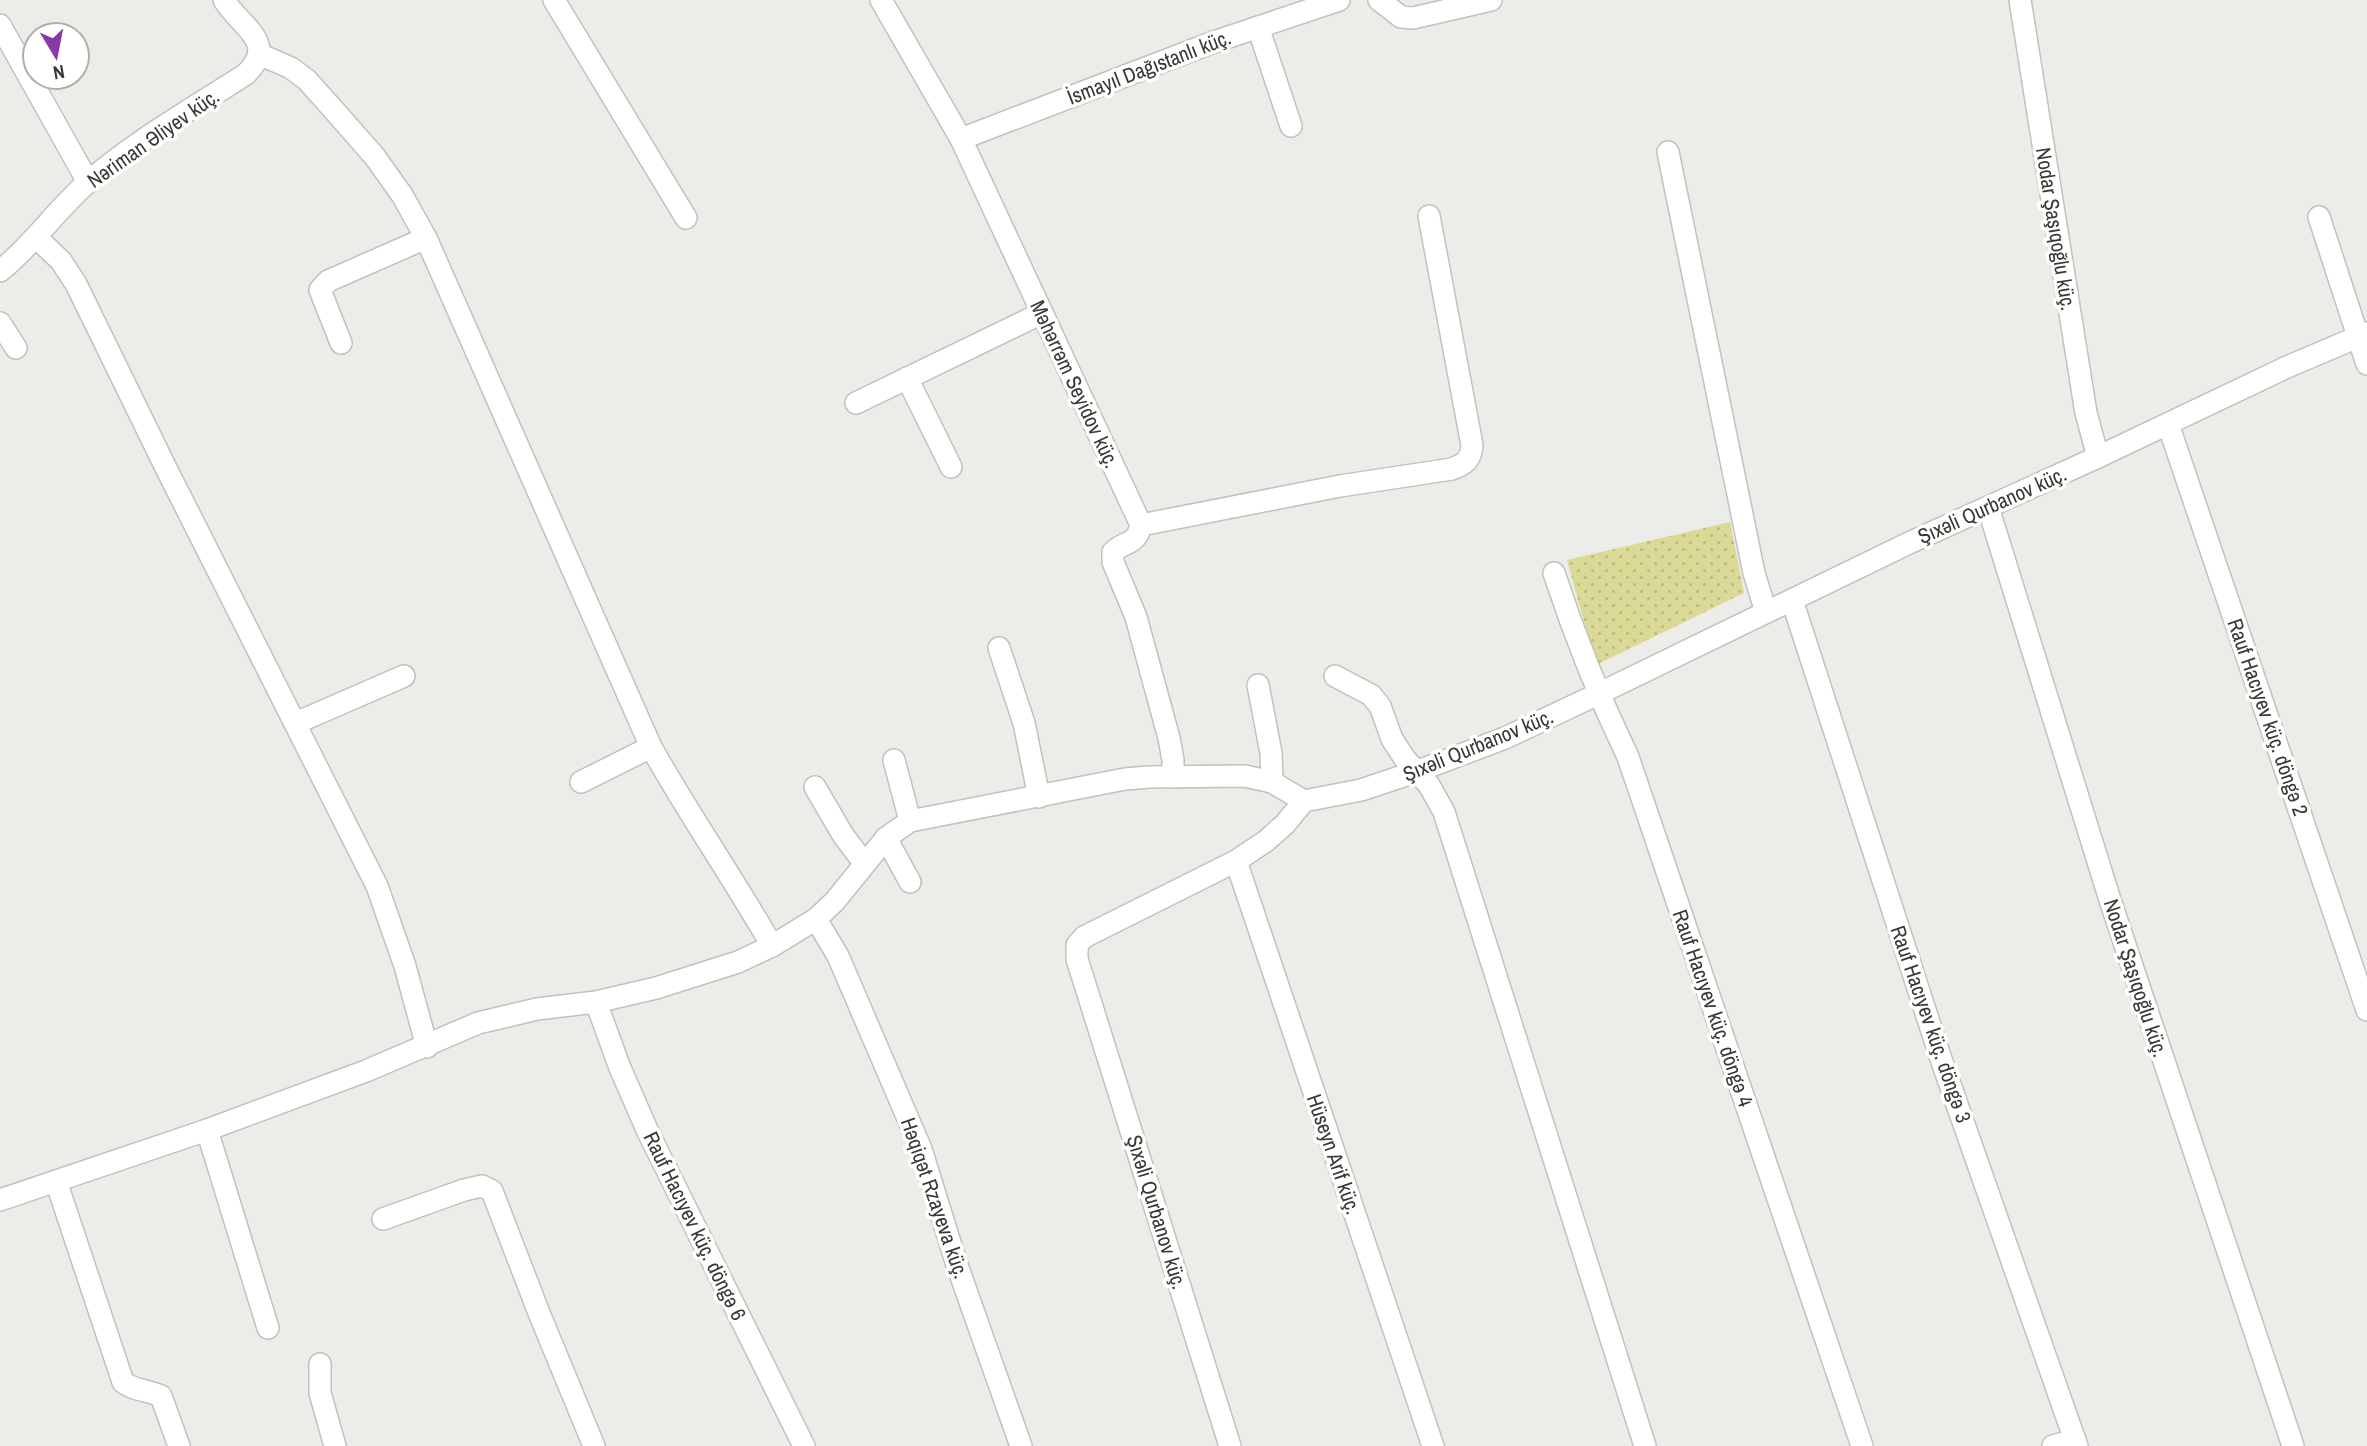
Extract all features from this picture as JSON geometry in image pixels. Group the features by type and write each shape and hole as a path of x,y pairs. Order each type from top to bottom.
{"street":[{"path":"224,0 255,36 259,54 291,68 307,80 375,157 402,195 426,238 651,747 772,946"},
{"path":"554,0 685,218"},
{"name":"Məhərrəm Seyidov küç.","path":"881,0 961,139 1141,525"},
{"name":"İsmayıl Dağıstanlı küç.","path":"961,139 1258,27 1339,0"},
{"path":"1380,0 1401,17 1413,18 1491,0"},
{"name":"Nodar Şaşıqoğlu küç.","path":"2020,0 2086,413 2098,457"},
{"path":"0,25 88,182"},
{"path":"1258,27 1291,126"},
{"name":"Nəriman Əliyev küç.","path":"0,271 37,238 67,201 88,182 149,137 246,74 256,65 259,54"},
{"path":"1668,152 1754,573 1766,612"},
{"path":"1173,777 1169,738 1136,617 1113,562 1113,552 1119,546 1132,542 1138,536 1141,525 1269,499 1464,465 1472,456 1472,445 1429,216"},
{"path":"2319,217 2363,335 2367,364"},
{"path":"37,238 61,261 76,284 165,467 377,886 405,966 427,1046"},
{"path":"341,343 320,290 328,281 426,238"},
{"path":"856,403 1042,313"},
{"path":"0,323 16,348"},
{"name":"Şıxəli Qurbanov küç.","path":"1230,1446 1077,959 1077,945 1084,937 1236,861 1266,841 1304,801 1360,790 1505,737 1988,507 2287,367 2363,335"},
{"path":"907,378 951,467"},
{"name":"Rauf Hacıyev küç. döngə 2","path":"2168,424 2367,1010"},
{"name":"Nodar Şaşıqoğlu küç.","path":"1988,507 2110,900 2293,1446"},
{"name":"Rauf Hacıyev küç. döngə 4","path":"1554,573 1575,639 1628,757 1862,1446"},
{"name":"Rauf Hacıyev küç. döngə 3","path":"1792,600 1940,1056 2076,1443"},
{"path":"999,648 1024,723 1039,797"},
{"path":"296,723 404,676"},
{"path":"1335,676 1371,695 1380,706 1392,738 1405,760 1418,771 1444,812 1645,1446"},
{"path":"1258,685 1271,753 1272,782"},
{"path":"581,782 651,747"},
{"path":"894,760 910,821"},
{"path":"0,1200 207,1130 366,1071 478,1023 511,1014 596,1002 656,988 738,962 772,946 816,919 835,901 886,838 910,821 1125,779 1245,776 1272,782 1304,801"},
{"path":"816,787 843,835 864,863"},
{"path":"886,838 910,881"},
{"name":"Hüseyn Arif küç.","path":"1236,861 1433,1446"},
{"name":"Həqiqət Rzayeva küç.","path":"816,919 838,956 921,1149 957,1265 1021,1446"},
{"name":"Rauf Hacıyev küç. döngə 6","path":"596,1002 620,1068 648,1132 804,1446"},
{"path":"207,1130 268,1328"},
{"path":"56,1181 123,1381 130,1388 151,1391 161,1396 179,1446"},
{"path":"383,1219 464,1190 482,1186 492,1191 594,1446"},
{"path":"320,1364 320,1392 335,1446"},
{"path":"2053,1446 2076,1443"}],"green space":[{"path":"1730,522 1744,593 1596,665 1567,560"}]}
